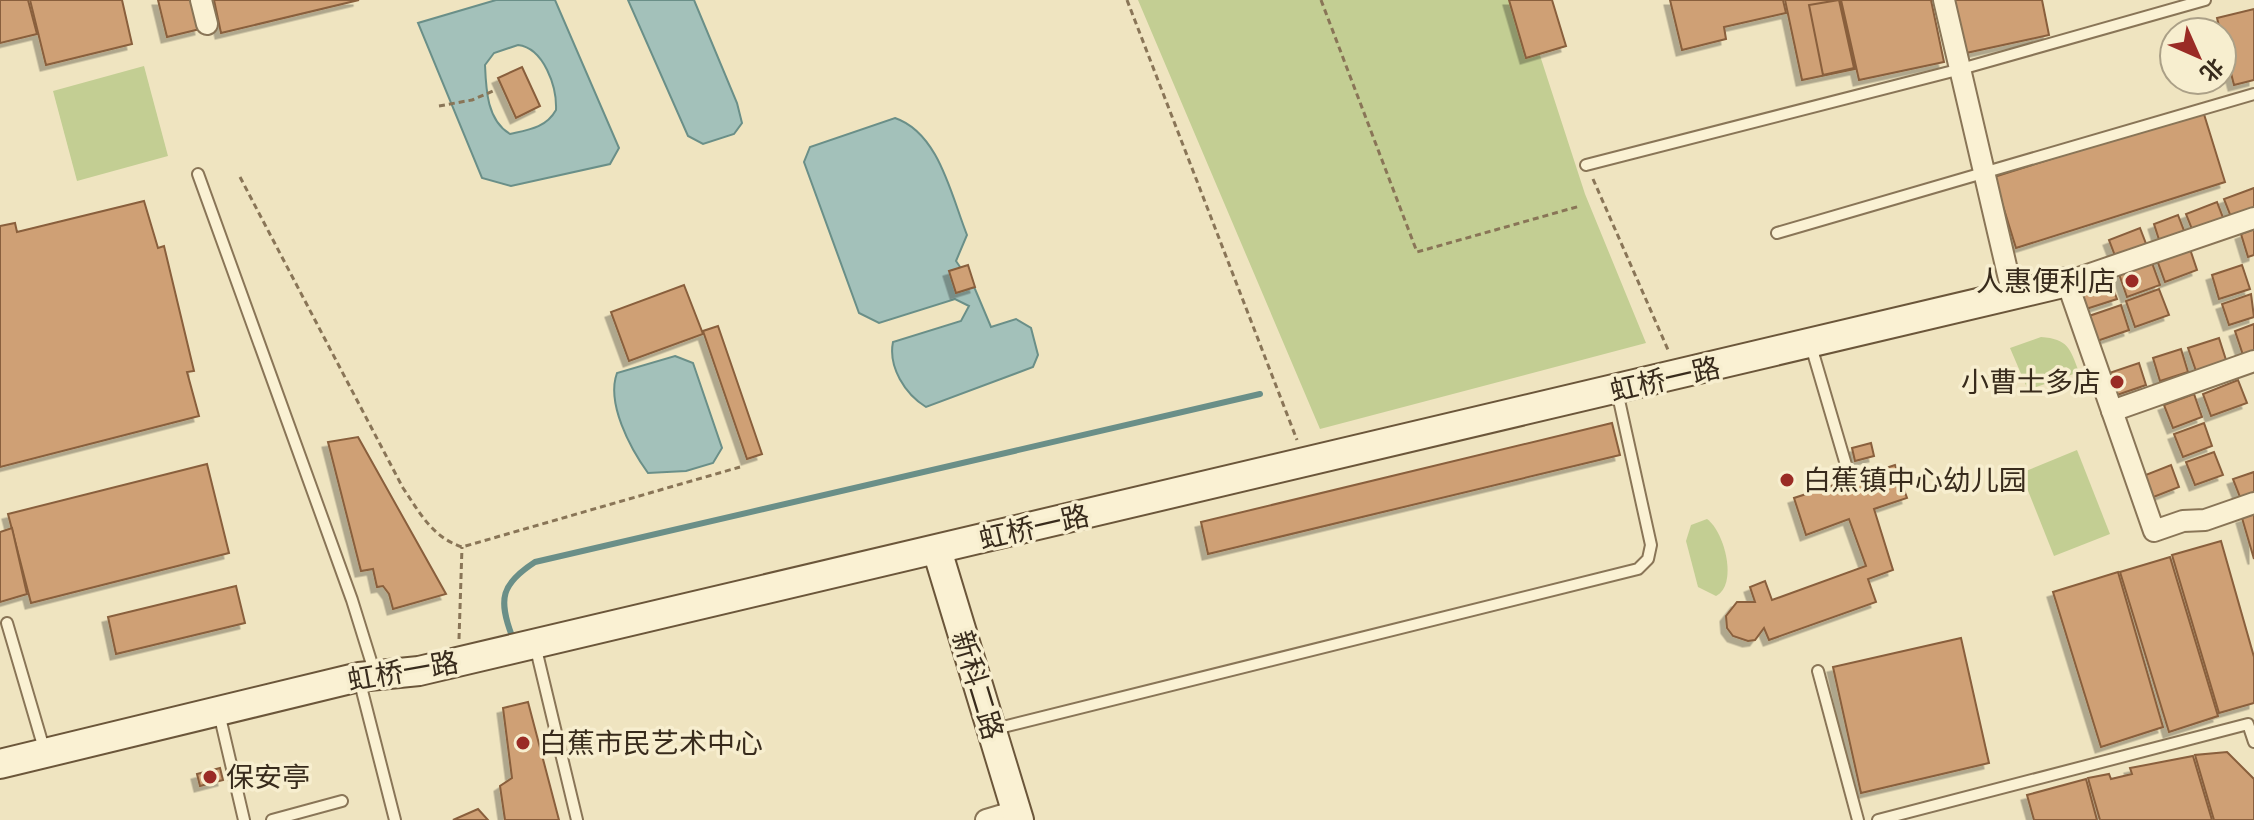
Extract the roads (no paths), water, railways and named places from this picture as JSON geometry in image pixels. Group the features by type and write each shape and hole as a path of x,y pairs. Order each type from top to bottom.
{"street":[{"path":"201,0 207,24"},
{"path":"1944,0 2013,296"},
{"path":"2254,218 2067,282 2154,531 2183,521 2205,520 2254,503"},
{"name":"虹桥一路","path":"0,764 367,676 419,671 1617,391 2067,282"},
{"path":"2112,411 2254,361"},
{"name":"新科二路","path":"937,550 1018,816"},
{"path":"986,820 1018,816"}],"lane":[{"path":"1586,165 1961,69 2205,0"},
{"path":"1777,233 2254,94"},
{"path":"198,174 352,600 395,820"},
{"path":"1811,344 1849,475"},
{"path":"992,729 1638,569 1648,559 1651,545 1617,391"},
{"path":"7,623 45,753"},
{"path":"535,643 577,820"},
{"path":"1818,671 1858,820"},
{"path":"218,711 244,820"},
{"path":"1878,820 2248,724 2254,742"},
{"path":"272,820 342,801"}],"water":[{"path":"496,0 555,0 619,148 610,164 511,186 482,178 418,23","holes":["518,45 535,53 547,70 556,110 542,124 510,134 492,113 485,65 494,53"]},
{"path":"628,0 694,0 737,103 742,123 734,134 703,144 688,136"},
{"path":"895,118 923,137 942,167 967,235 956,261 975,289 991,327 1016,319 1031,328 1038,355 1033,367 926,407 911,395 900,379 893,361 893,342 961,321 969,306 955,299 879,323 859,313 804,162 810,147"},
{"path":"675,356 693,363 722,448 713,463 686,471 648,473 627,438 617,411 614,385 617,373"}],"waterway":[{"path":"512,636 505,612 506,593 515,578 535,562 1260,394"}],"place":[{"name":"人惠便利店","path":"2132,281"},
{"name":"小曹士多店","path":"2117,382"},
{"name":"白蕉镇中心幼儿园","path":"1787,480"},
{"name":"白蕉市民艺术中心","path":"523,743"},
{"name":"保安亭","path":"210,777"}]}
